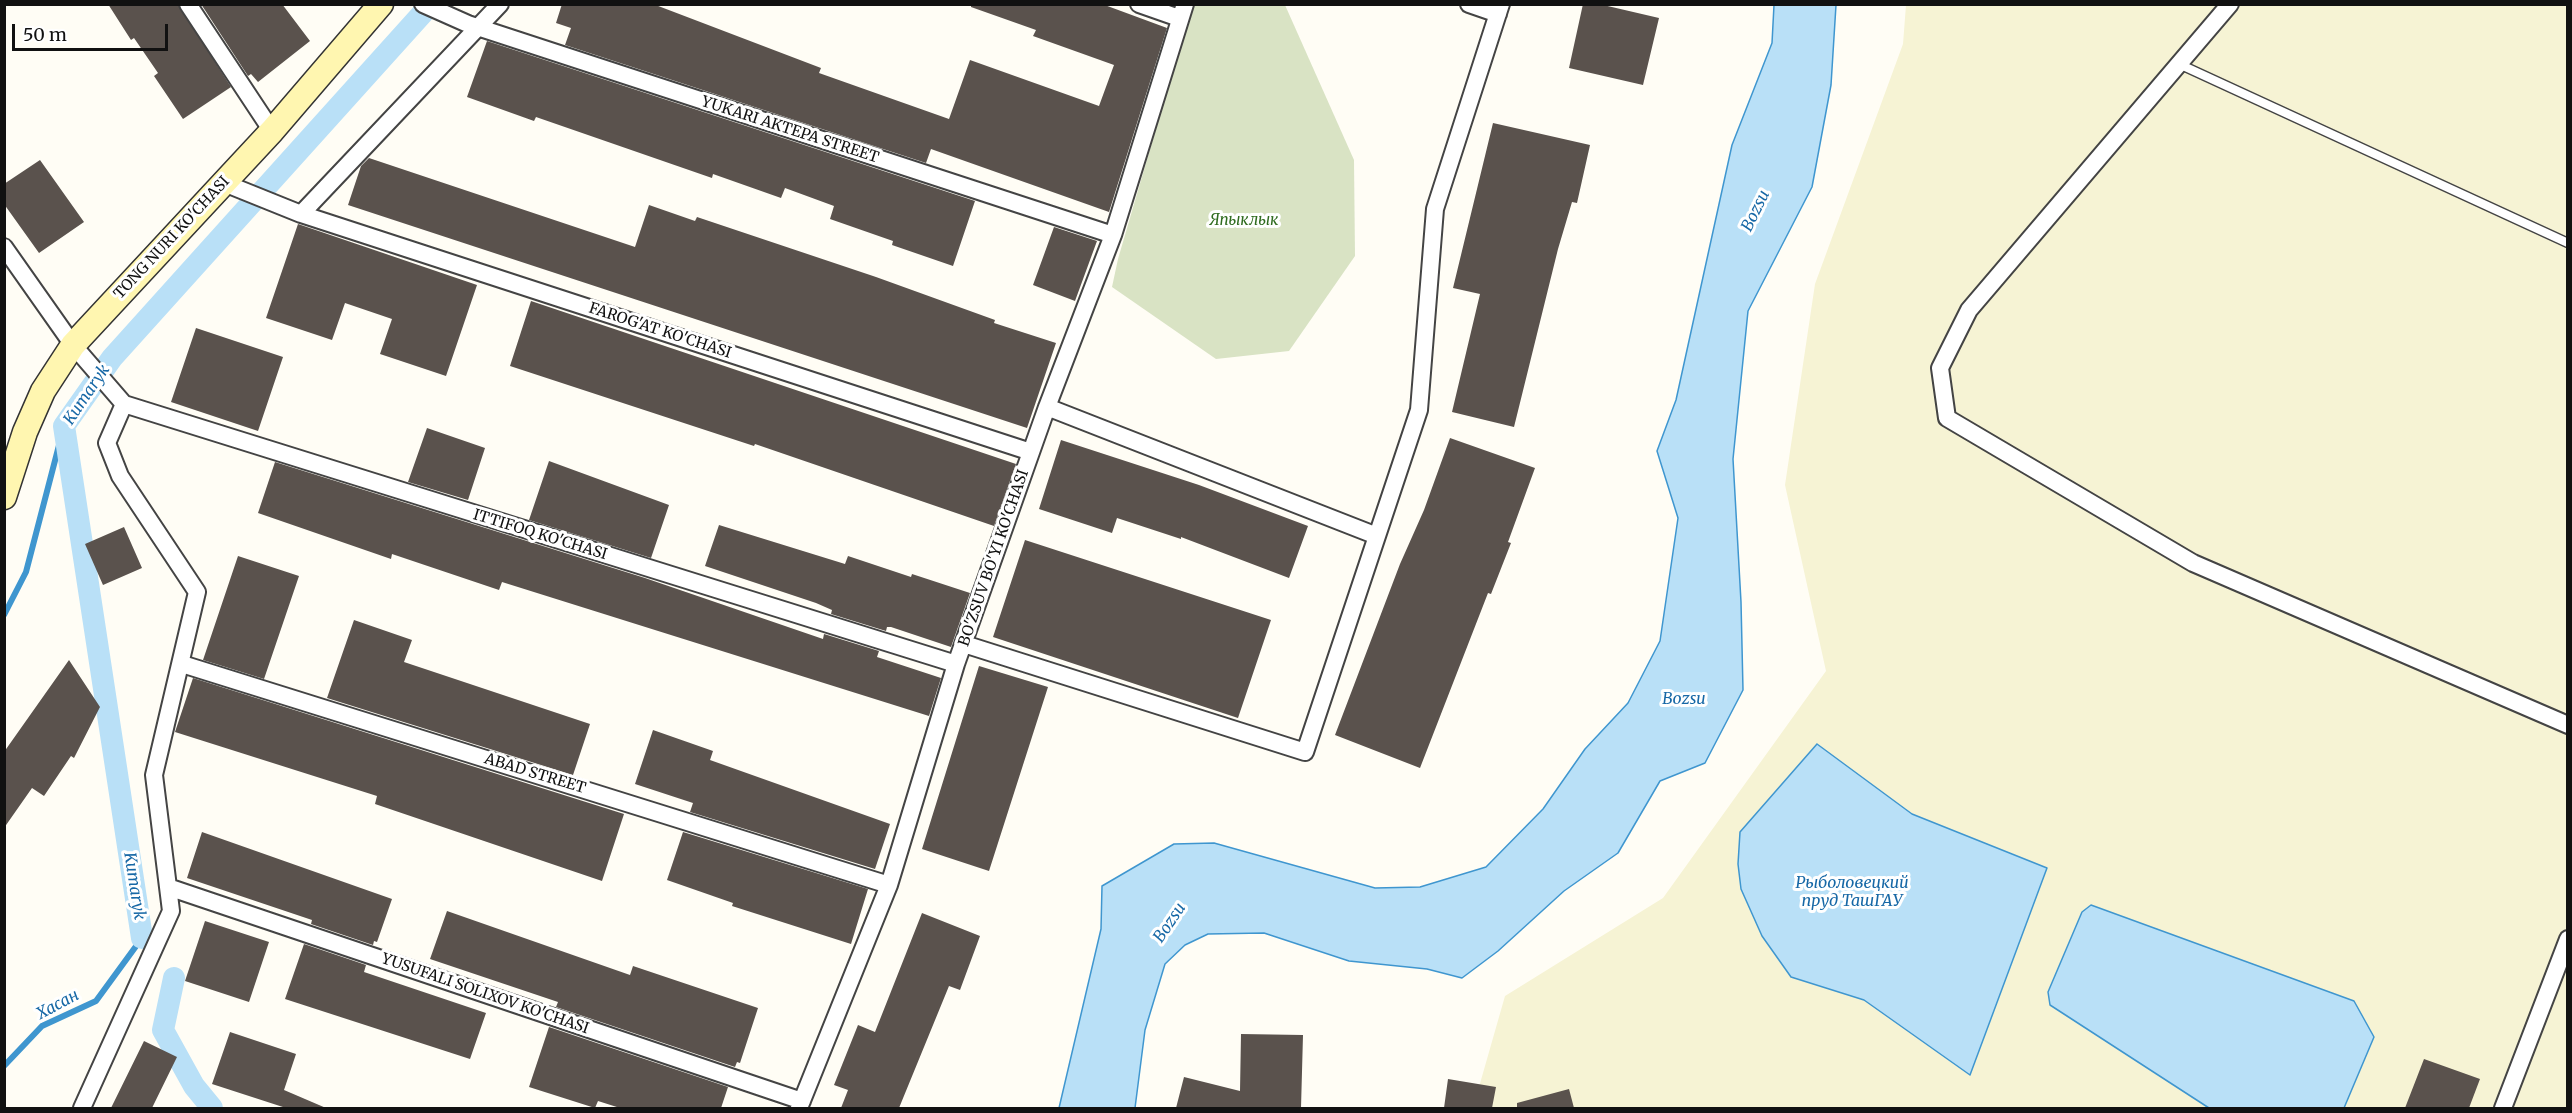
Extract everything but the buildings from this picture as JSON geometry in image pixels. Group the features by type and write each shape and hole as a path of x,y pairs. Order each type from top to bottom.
{"street":[{"path":"188,4 272,131"},
{"name":"TONG NURI KO'CHASI","path":"4,497 25,432 43,391 381,4"},
{"name":"YUKARI AKTEPA STREET","path":"423,4 474,26 1113,235"},
{"path":"295,211 474,26 500,4"},
{"path":"1139,4 1182,11"},
{"path":"964,644 1305,752 1419,410 1435,209 1499,9 1469,4"},
{"path":"2230,4 1969,310 1940,369 1947,418 2193,563 2568,725"},
{"name":"BO'ZSUV BO'YI KO'CHASI","path":"801,1105 889,885 956,664 1047,407 1113,235 1182,11"},
{"name":"FAROG'AT KO'CHASI","path":"224,183 295,211 1032,452"},
{"path":"4,246 80,351 124,404 107,443 120,476 197,592 182,664 154,775 171,911 82,1108"},
{"name":"ITTIFOQ KO'CHASI","path":"124,404 956,664"},
{"path":"1047,407 1377,536"},
{"name":"ABAD STREET","path":"182,664 889,885"},
{"name":"YUSUFALI SOLIXOV KO'CHASI","path":"168,887 801,1105"},
{"path":"2503,1108 2568,939"}],"lane":[{"path":"2179,64 2568,243"}],"shaded area":[{"path":"1906,5 2567,5 2567,1108 1473,1108 1505,996 1663,898 1826,671 1785,485 1815,284 1903,44"}],"green space":[{"name":"Япыклык","path":"1192,5 1285,5 1354,160 1355,256 1289,351 1216,359 1112,287 1118,259"}],"water":[{"name":"Bozsu","path":"1774,5 1836,5 1831,85 1812,187 1748,311 1733,459 1741,602 1743,690 1705,763 1660,781 1618,853 1564,891 1498,951 1462,978 1427,969 1349,961 1264,933 1208,934 1185,945 1165,964 1145,1030 1135,1108 1059,1108 1101,929 1102,886 1174,844 1214,843 1375,888 1420,887 1486,867 1543,809 1585,749 1628,703 1660,641 1678,518 1657,451 1676,400 1732,145 1772,43"},
{"name":"Рыболовецкий пруд ТашГАУ","path":"1817,744 1912,814 2047,868 1970,1075 1864,1000 1791,977 1762,936 1741,889 1738,864 1740,832"},
{"path":"2091,905 2354,1001 2374,1037 2344,1108 2209,1108 2050,1005 2048,992 2082,912"}],"waterway":[{"name":"Kumaryk","path":"142,938 64,426 112,358 431,4"},
{"path":"4,615 26,572 64,426"},
{"name":"Хасан","path":"4,1066 42,1026 96,1001 142,938"},
{"name":"Kumaryk","path":"174,978 163,1030 194,1086 212,1108"}]}
